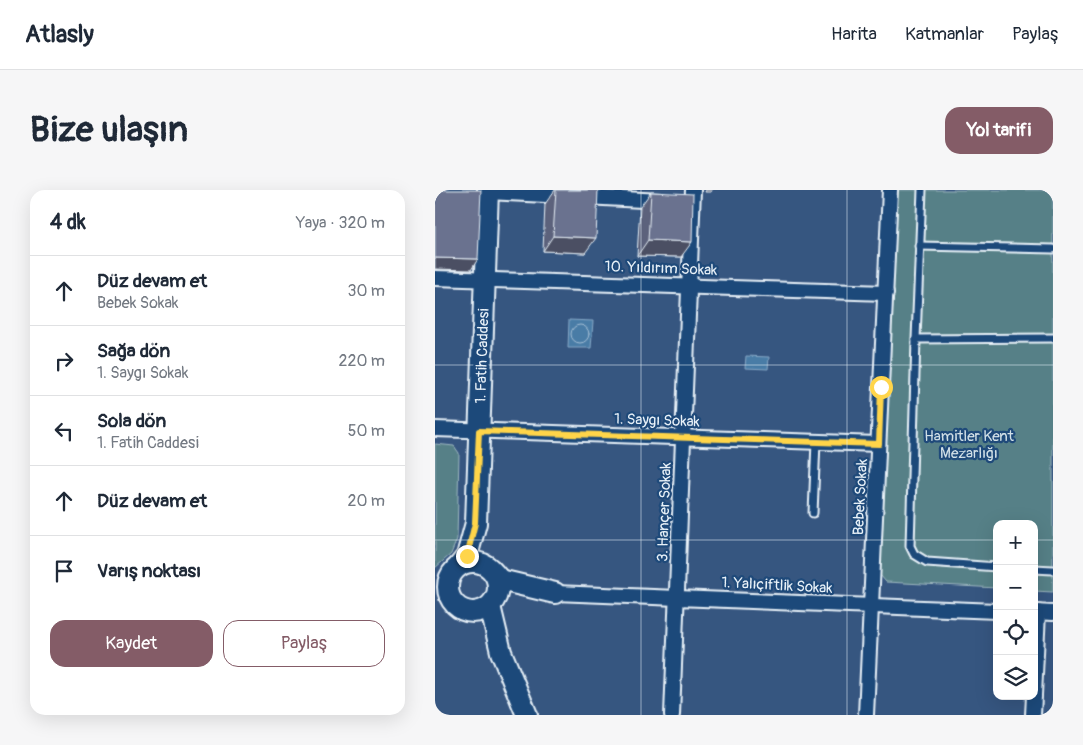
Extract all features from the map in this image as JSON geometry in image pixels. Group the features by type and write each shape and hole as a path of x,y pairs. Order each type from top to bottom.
{"street":[{"name":"Bebek Sokak","path":"866,715 890,190"},
{"path":"488,191 685,199"},
{"name":"1. Fatih Caddesi","path":"475,523 485,279 483,255 488,191"},
{"name":"3. Hançer Sokak","path":"672,715 689,285 685,199"},
{"name":"10. Yıldırım Sokak","path":"435,278 885,293"},
{"name":"1. Saygı Sokak","path":"435,429 879,444"},
{"path":"475,523 467,556 449,579 443,595 468,611 501,652"},
{"path":"475,523 480,547 492,570 498,588 491,604 501,652 527,715"},
{"path":"435,579 458,567 474,562 492,570 500,580 555,593"},
{"path":"468,611 482,610 491,604 527,595 555,593"},
{"name":"1. Yalıçiftlik Sokak","path":"555,593 993,610"},
{"path":"1038,612 1053,613"},
{"path":"1033,715 1034,700"}],"lane":[{"path":"922,190 910,546 914,554 927,562 993,567"},
{"path":"919,246 1053,249"},
{"path":"916,339 1053,338"},
{"path":"813,513 816,442"},
{"path":"1038,569 1053,570"}],"green space":[{"name":"Hamitler Kent Mezarlığı","path":"896,190 1053,190 1053,592 1038,591 1038,520 993,520 993,588 886,582 880,575"},
{"path":"435,444 454,446 459,453 457,539 451,554 435,568"}],"water":[{"path":"569,320 593,321 591,348 568,348"},
{"path":"746,356 769,357 768,369 745,368"}],"building":[{"path":"435,190 481,190 478,259 435,258"},
{"path":"556,190 598,190 596,238 553,236"},
{"path":"651,192 693,194 692,242 648,240"}],"route":[{"path":"467,556 475,523 479,431 879,444 881,387"}]}
